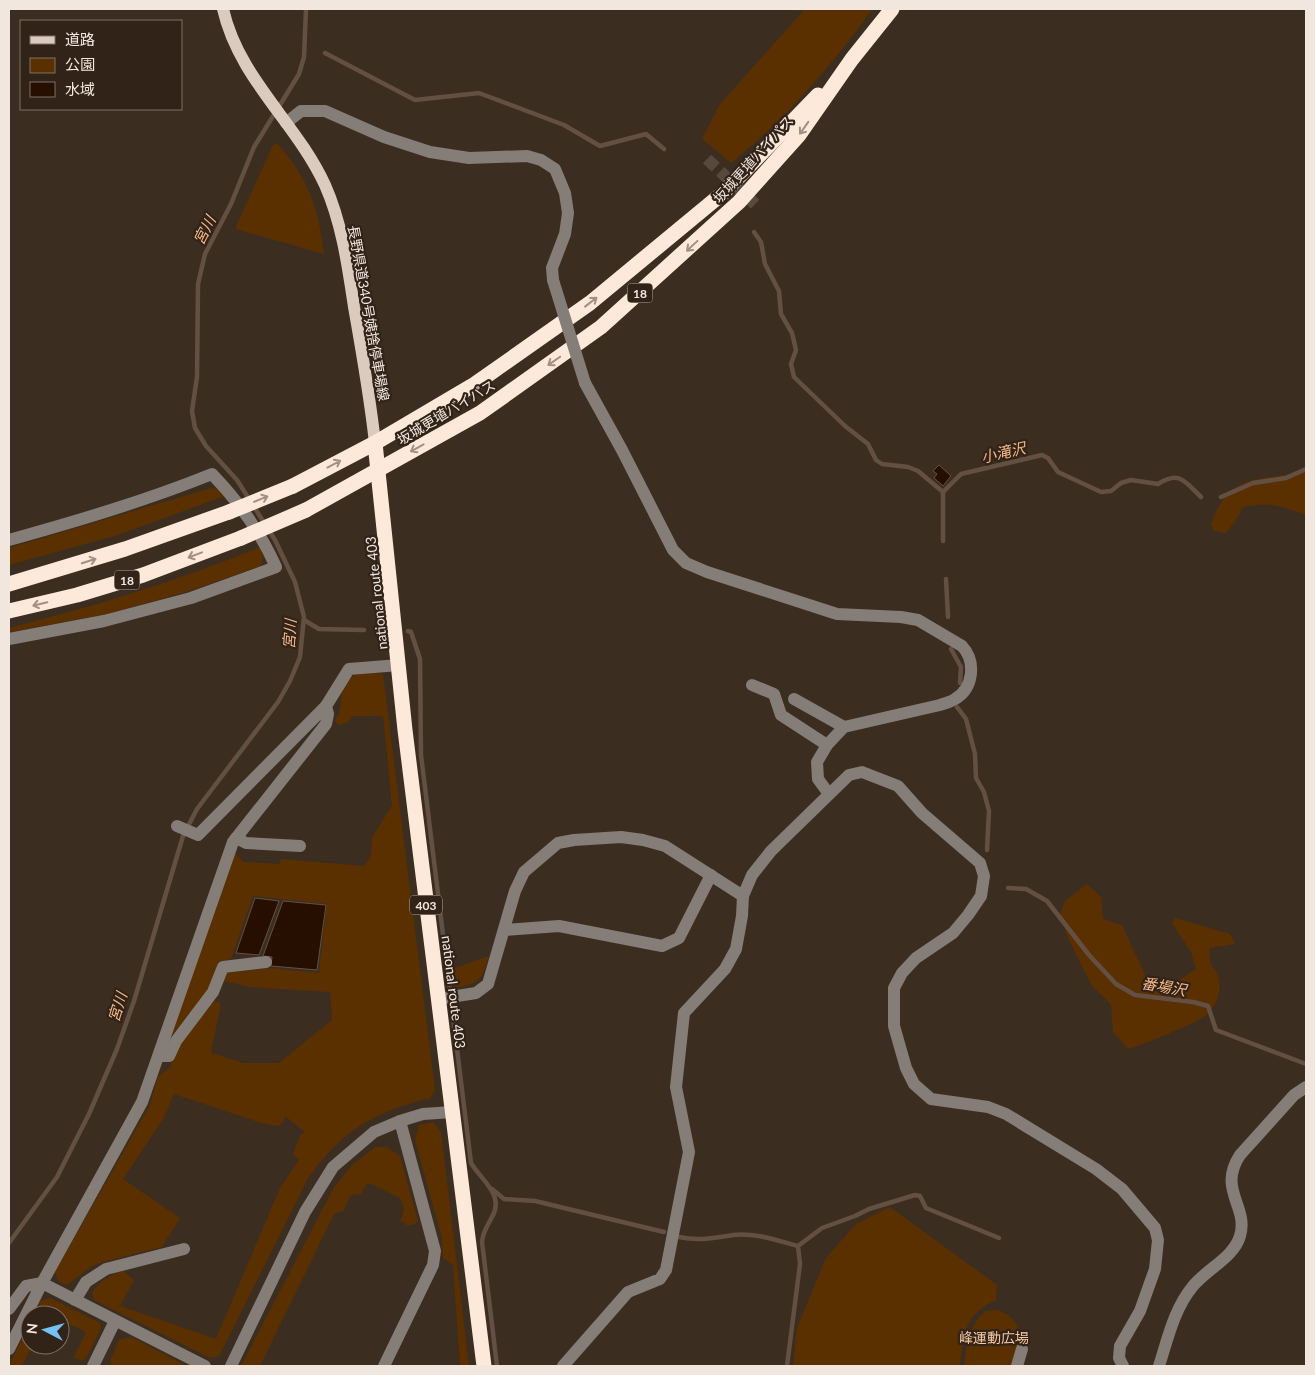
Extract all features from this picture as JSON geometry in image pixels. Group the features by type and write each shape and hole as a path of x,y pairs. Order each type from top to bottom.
{"highway":[{"name":"坂城更埴バイパス","path":"9,611 77,595 143,575 241,538 306,510 480,413 601,327 739,202 799,135 852,60 892,9"},
{"name":"坂城更埴バイパス","path":"9,584 125,549 229,512 293,486 375,443 476,384 590,303 723,192 852,60"},
{"name":"national route 403","path":"375,443 406,740 447,997 452,1112 484,1366"}],"main road":[{"name":"長野県道340号姨捨停車場線","path":"223,9 228,30 239,54 270,102 310,157 325,186 338,224 368,389 375,443"}],"street":[{"path":"284,121 301,111 325,111 384,137 430,152 470,158 527,156 541,160 555,169 565,193 568,213 565,234 552,268 553,280 585,382 673,550 686,563 707,572 837,614 901,617 918,620 962,646 967,651 971,666 968,683 965,691 955,700 913,712 844,727 827,745 817,762 818,780 829,794"},
{"path":"9,540 115,510 168,492 212,474 228,491 266,544 276,568 191,598 104,621 9,639"},
{"path":"177,826 198,835 326,706 349,669 399,665"},
{"path":"752,685 774,694 781,715 827,745"},
{"path":"794,700 844,727"},
{"path":"9,1349 42,1283 142,1102 236,838 326,724 328,714 326,706"},
{"path":"563,1366 628,1292 660,1279 666,1270 689,1152 676,1087 684,1014 726,969 736,949 742,916 743,896 752,875 771,851 849,775 862,772 898,786 922,813 980,863 984,885 981,896 953,933 916,958 902,973 894,988 894,1026 906,1068 920,1092 931,1099 988,1107 1006,1114 1096,1169 1122,1189 1154,1228 1158,1240 1155,1269 1140,1311 1120,1346 1119,1358 1123,1366"},
{"path":"447,997 476,993 488,984 514,891 524,872 558,843 621,837 665,846 743,896"},
{"path":"236,838 246,843 300,846"},
{"path":"504,930 560,926 662,946 670,944 679,938 711,875"},
{"path":"159,1056 169,1056 176,1041 213,992 223,967 266,962"},
{"path":"1159,1366 1172,1322 1182,1301 1211,1268 1234,1249 1241,1235 1240,1218 1230,1180 1233,1165 1294,1095 1306,1087"},
{"path":"231,1366 305,1212 333,1167 374,1132 400,1120 423,1114 452,1112"},
{"path":"384,1366 433,1265 435,1251 400,1120"},
{"path":"75,1300 86,1282 106,1268 184,1249"},
{"path":"9,1309 26,1286 42,1283 205,1366"},
{"path":"92,1366 115,1320"},
{"path":"1017,1366 1022,1349"}],"green space":[{"path":"805,9 872,9 807,91 731,163 702,139 720,104"},
{"path":"277,143 297,169 310,194 319,222 324,254 235,229 273,145"},
{"path":"1306,467 1306,515 1275,506 1243,507 1235,522 1226,533 1214,531 1211,524 1216,511 1228,493 1253,480 1293,473"},
{"path":"211,488 217,489 225,496 118,535 9,565 9,548"},
{"path":"260,547 263,557 261,566 189,591 103,615 9,632 9,628 136,592"},
{"path":"363,673 383,674 435,1090 430,1098 391,1110 360,1126 333,1148 320,1163 307,1180 219,1356 210,1358 94,1300 92,1292 106,1279 123,1271 134,1280 120,1306 216,1339 280,1188 299,1160 293,1154 300,1135 305,1132 285,1116 284,1122 278,1126 261,1123 174,1094 163,1119 123,1179 180,1218 162,1247 102,1262 89,1268 67,1285 59,1282 55,1272 150,1105 158,1076 169,1069 178,1047 214,1001 221,1003 211,1053 244,1063 279,1063 332,1020 330,992 250,987 224,981 227,973 270,968 319,973 327,904 253,896 231,959 219,961 207,991 170,1038 235,853 243,862 280,864 281,859 364,866 371,856 372,838 392,805 383,716 352,716 349,722 338,725 335,721 341,707 343,688 346,682"},
{"path":"1087,884 1101,897 1103,919 1122,925 1147,979 1168,987 1196,969 1191,952 1172,923 1175,918 1230,934 1235,944 1210,948 1210,960 1218,975 1219,990 1217,999 1210,1012 1181,1028 1128,1049 1113,1032 1111,1004 1092,986 1069,940 1060,915 1065,901"},
{"path":"489,956 484,971 478,980 469,985 454,988 452,969"},
{"path":"433,1122 441,1132 469,1366 460,1366 453,1265 443,1258 442,1238 415,1140 419,1125"},
{"path":"375,1147 387,1147 400,1156 418,1221 413,1225 406,1225 401,1221 404,1208 400,1198 371,1184 367,1183 361,1194 351,1195 343,1211 334,1214 260,1366 241,1366 333,1189 352,1165"},
{"path":"890,1207 997,1285 996,1300 978,1312 968,1326 960,1366 793,1366 797,1328 826,1258 856,1224"},
{"path":"50,1298 64,1305 38,1305 40,1301"},
{"path":"70,1308 100,1323 101,1329 86,1358 82,1361 74,1357 86,1332 70,1325"},
{"name":"峰運動広場","path":"998,1310 1014,1320 1017,1326 1018,1340 1012,1366 964,1366 967,1343 979,1317 985,1311"},
{"path":"131,1337 187,1366 112,1366 110,1360 119,1340"},
{"path":"20,1343 20,1355 27,1355 22,1366 9,1366"}],"water":[{"path":"939,465 951,476 943,486 934,478 937,474 933,471"},
{"path":"255,898 279,901 259,955 236,953"},
{"path":"283,901 326,905 317,970 271,966 272,957 263,956"}],"waterway":[{"name":"宮川","path":"9,1243 57,1177 89,1114 117,1049 134,1001 183,836 197,809 278,702 290,681 300,657 304,617 295,582 275,540 237,480 206,446 195,428 192,411 197,377 198,284 205,254 231,204 254,147 299,74 304,57 306,9"},
{"path":"325,53 415,100 479,93 564,125 600,146 646,134 664,149"},
{"path":"754,232 761,242 765,264 779,291 781,314 792,333 796,350 791,364 794,377 845,426 868,444 876,460 882,464 908,467 918,471 943,492"},
{"name":"小滝沢","path":"943,492 961,474 1042,455 1048,458 1058,472 1101,492 1111,491 1121,483 1131,480 1158,484 1172,478 1177,478 1186,483 1201,497"},
{"name":"小滝沢","path":"1221,497 1253,483 1286,478 1306,469"},
{"name":"番場沢","path":"943,492 943,541"},
{"name":"番場沢","path":"946,579 948,617"},
{"path":"304,620 319,629 364,630"},
{"path":"408,631 411,632 420,659 421,755 471,1163 490,1188 496,1202 482,1242 497,1366"},
{"name":"番場沢","path":"951,649 961,667 960,683"},
{"name":"番場沢","path":"957,707 966,719 975,754 976,778 984,792 989,811 987,850"},
{"name":"番場沢","path":"1008,888 1026,889 1047,901 1089,955 1116,984 1135,995 1193,1002 1208,1006 1216,1030 1306,1064"},
{"path":"492,1189 504,1199 535,1201 664,1232"},
{"path":"798,1246 822,1228 869,1209 915,1195 920,1196 926,1208 999,1238"},
{"path":"679,1237 700,1239 741,1234 798,1246 800,1264 787,1366"}],"tunnel":[{"path":"707,159 756,205"}]}
